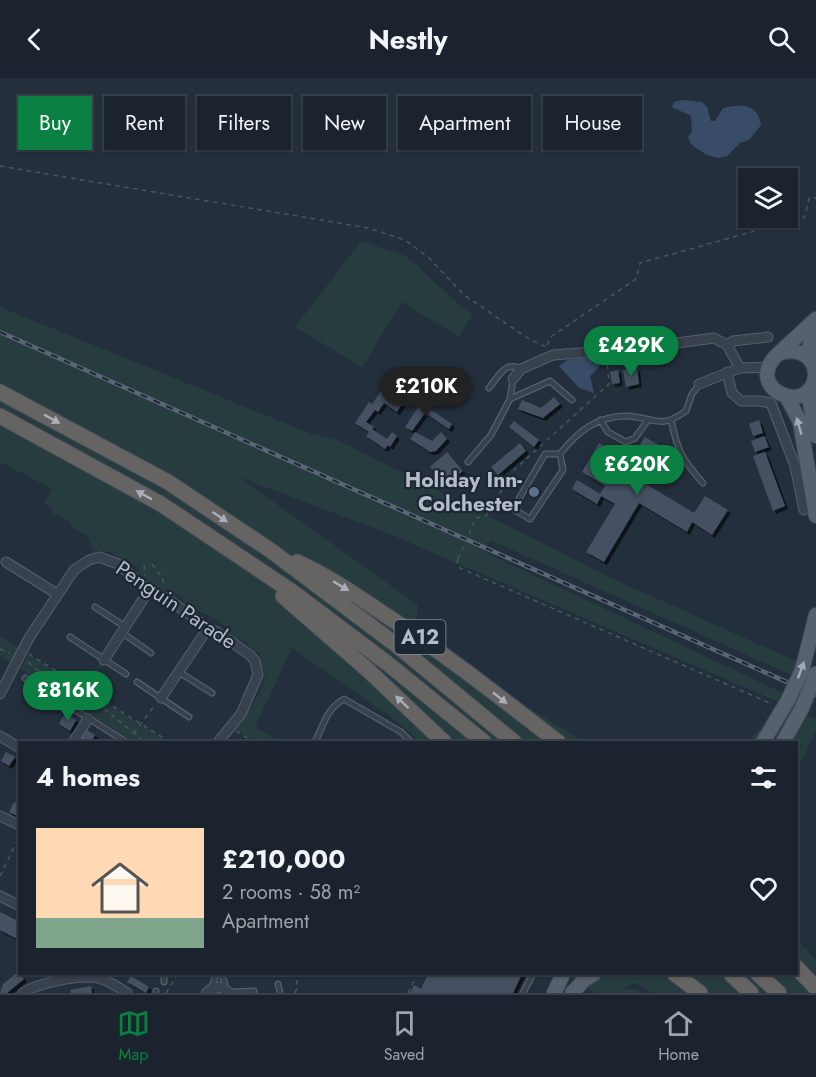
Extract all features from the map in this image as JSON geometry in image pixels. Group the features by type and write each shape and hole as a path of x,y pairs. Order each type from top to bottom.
{"highway":[{"name":"A12","path":"0,392 168,482 270,550 399,647 513,741"},
{"name":"A12","path":"0,416 161,504 294,593 387,663 483,741"},
{"name":"A12","path":"270,550 317,572 435,647 557,741"},
{"name":"A12","path":"262,573 288,602 368,670 443,741"},
{"path":"798,969 816,988"},
{"path":"676,975 700,993"},
{"path":"732,975 752,993"},
{"path":"759,975 779,993"}],"main road":[{"path":"808,391 796,397 787,397 773,389 769,382 768,367 778,354 816,319"},
{"path":"816,324 810,344 810,360 814,369 814,378 808,391 816,435"},
{"path":"778,354 797,351 810,360"},
{"path":"787,397 800,422 810,513"},
{"path":"764,741 788,700 802,670 816,615"},
{"path":"784,741 802,708 816,672"},
{"path":"554,993 563,975"},
{"path":"572,993 585,979 592,975"}],"street":[{"path":"727,345 733,341 768,337"},
{"path":"513,379 522,369 553,355 714,338 727,345 740,368"},
{"path":"699,384 740,368 768,367"},
{"path":"727,372 732,393 741,401 771,403 810,513"},
{"name":"Penguin Parade","path":"0,694 29,638 74,570 81,564 99,557 118,564 149,590 250,654 258,668 258,675 241,714 219,741"},
{"path":"6,562 57,594"},
{"path":"104,660 149,590"},
{"path":"160,698 208,628"},
{"path":"74,741 88,719"},
{"path":"0,736 18,747"},
{"path":"0,816 18,829"},
{"path":"0,896 18,905"},
{"path":"23,993 37,985 62,977 95,977 128,993"},
{"path":"209,991 216,987 228,991"}],"lane":[{"path":"489,388 510,364 522,369"},
{"path":"468,462 491,435 510,399 513,379"},
{"path":"510,399 550,381 572,400"},
{"path":"560,454 545,454 513,508 530,519 563,470 560,454 572,438 600,420 623,416 655,422 670,420 686,411 692,394 699,384"},
{"path":"600,420 608,432 626,441 635,438 648,420"},
{"path":"670,420 678,450 687,465 703,483"},
{"path":"94,607 151,653"},
{"path":"70,638 126,674"},
{"path":"180,672 212,693"},
{"path":"25,678 124,741"},
{"path":"137,682 189,717"},
{"path":"315,741 328,714 336,703 344,699 401,732 410,741"},
{"path":"164,975 164,982"},
{"path":"209,991 216,975"},
{"path":"222,975 228,991 254,991 251,993"},
{"path":"524,993 532,975"},
{"path":"278,984 280,993"}],"path":[{"path":"0,166 368,228 405,240 428,257 464,295 529,339 546,347"},
{"path":"548,357 546,347 552,336 636,279 640,263 805,217 809,198 816,198"},
{"path":"607,351 609,384"},
{"path":"484,516 476,518 458,559 457,563 460,567 772,704"},
{"path":"152,564 163,579 159,595"},
{"path":"141,581 146,574 144,565"},
{"path":"0,649 22,654 85,689 168,741"},
{"path":"22,654 59,688 107,711 143,741"},
{"path":"79,698 104,660"},
{"path":"134,733 160,698"},
{"path":"231,728 252,741"},
{"path":"0,876 18,832"},
{"path":"166,993 177,975"},
{"path":"295,993 297,975"},
{"path":"408,993 417,975"}],"green space":[{"path":"361,241 406,256 473,314 459,337 402,302 362,367 295,327"},
{"path":"0,307 312,434 340,441 609,577 816,670 816,686 490,540 485,552 783,693 776,701 392,535 239,477 418,605 416,624 523,704 582,741 418,741 388,715 292,648 255,727 279,741 254,741 235,729 261,688 265,671 260,664 260,655 242,639 238,640 229,633 221,623 184,603 183,599 171,590 151,585 138,568 126,560 122,561 110,552 93,551 88,536 71,526 70,522 58,514 53,515 52,508 44,503 53,489 0,462"},
{"path":"0,636 19,648 11,663 0,656"},
{"path":"29,655 167,741 132,741 20,669"},
{"path":"781,708 816,719 816,730 798,769 798,741 748,741"},
{"path":"798,940 816,960 816,993 652,993 635,983 622,989 634,989 645,993 595,993 569,975 798,975"}],"water":[{"path":"682,100 702,102 707,107 711,121 715,121 723,108 747,107 756,112 761,125 749,140 740,143 727,156 718,158 707,155 691,144 688,137 692,132 691,116 672,107 674,102"},
{"path":"600,356 602,362 590,376 594,393 579,388 559,366 567,360"}],"building":[{"path":"637,368 639,384 626,387 623,370"},
{"path":"618,370 620,383 612,384 610,372"},
{"path":"382,390 402,404 397,412 384,403 378,412 375,410 366,422 387,439 392,432 397,436 390,447 388,445 385,449 366,436 369,432 355,423 369,402 372,404"},
{"path":"554,397 560,404 543,418 518,409 522,400 541,408"},
{"path":"421,403 452,424 449,429 425,413 412,431 405,427"},
{"path":"759,420 763,433 753,436 749,424"},
{"path":"514,421 539,440 534,447 509,427"},
{"path":"415,432 432,441 441,432 447,439 436,451 430,452 410,439"},
{"path":"764,436 769,447 755,452 751,441"},
{"path":"645,437 662,447 641,481 694,513 705,496 728,510 712,535 692,522 687,532 639,503 604,562 586,552 615,504 601,496 597,504 572,489 577,480 600,494 605,486 582,472 599,443 630,461"},
{"path":"520,443 526,451 498,475 491,467"},
{"path":"447,452 463,471 449,482 442,473 438,476 430,467"},
{"path":"765,452 785,506 773,511 753,456"},
{"path":"65,713 76,720 70,731 59,724"},
{"path":"85,729 95,735 92,741 79,738"},
{"path":"6,752 15,757 9,766 1,761"},
{"path":"14,802 18,804 17,816 9,812"},
{"path":"0,912 18,921 17,939 0,930"},
{"path":"18,972 18,975 24,979 7,993 0,993 3,984"},
{"path":"428,975 522,975 513,993 410,993 414,985 421,989"},
{"path":"131,976 149,987 146,993 127,982"},
{"path":"91,986 92,993 71,993 70,990"}],"railway":[{"path":"0,332 816,695"}],"place":[{"name":"Holiday Inn- Colchester","path":"534,492"}]}
